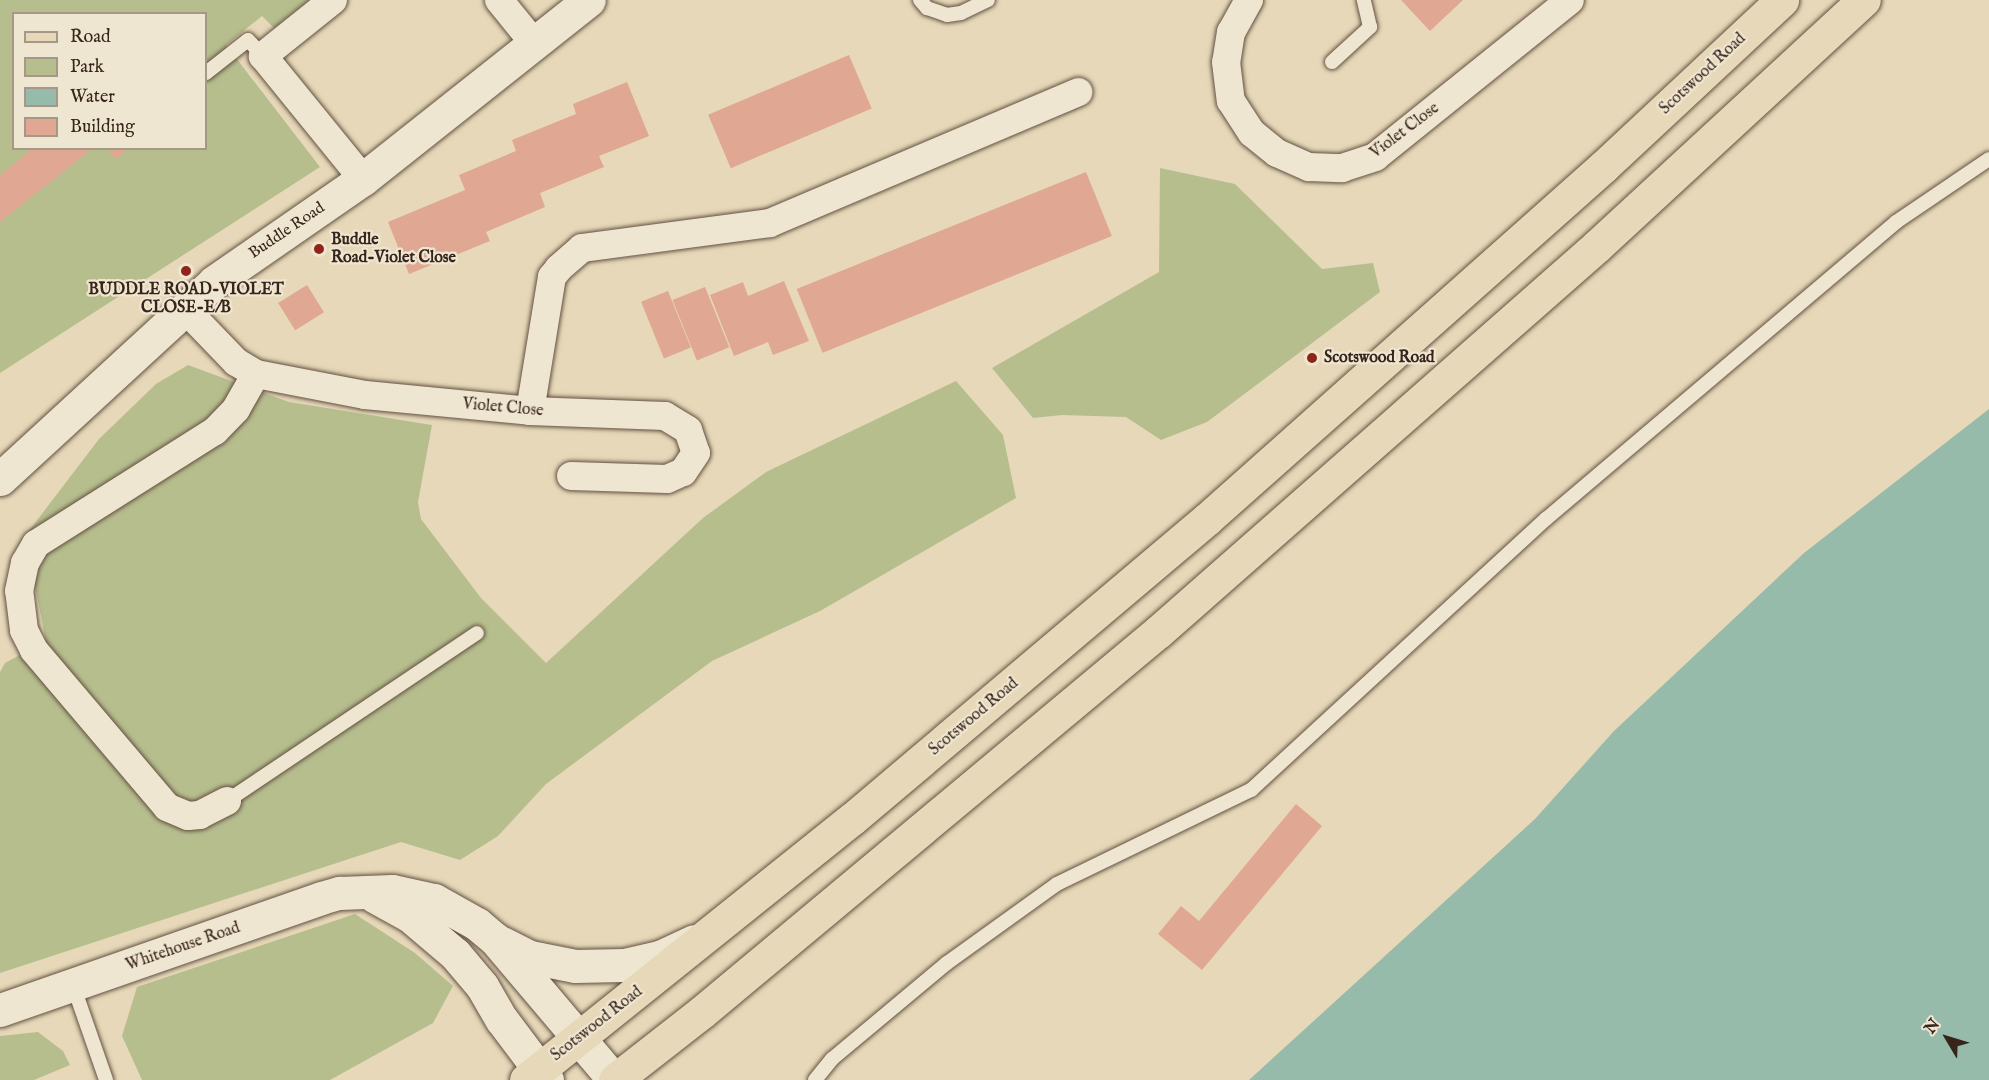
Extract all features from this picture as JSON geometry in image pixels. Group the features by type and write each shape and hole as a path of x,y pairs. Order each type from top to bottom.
{"main road":[{"name":"Buddle Road","path":"0,478 184,308 250,255 363,179 589,0"},
{"name":"Scotswood Road","path":"537,1077 580,1037 710,934 989,704 1207,519 1586,183 1782,0"},
{"path":"614,1080 702,1012 1158,632 1597,246 1864,0"},
{"name":"Whitehouse Road","path":"0,1010 321,898 392,891 434,900 477,924 495,939 614,1080"},
{"path":"367,892 410,916 455,954 482,986 537,1077"},
{"path":"495,939 530,957 575,966 624,965 662,956 710,934"}],"street":[{"path":"333,0 262,56 363,179"},
{"path":"499,0 534,43"},
{"name":"Violet Close","path":"1249,0 1231,32 1226,62 1231,101 1252,133 1277,153 1308,167 1342,168 1375,157 1570,0"},
{"path":"530,411 552,277 582,248 770,223 1078,92"},
{"name":"Violet Close","path":"184,308 236,362 256,374 365,395 530,411 665,416 688,430 696,453 683,472 667,479 571,476"},
{"path":"227,801 200,815 188,816 166,807 34,650 24,630 19,591 25,563 36,544 215,431 236,409 256,374"}],"lane":[{"path":"920,0 927,8 947,15 961,13 988,0"},
{"path":"1332,62 1370,27 1364,0"},
{"path":"207,72 248,40 262,56"},
{"path":"815,1080 832,1059 947,963 1057,884 1251,790 1546,519 1896,222 1989,159"},
{"path":"227,801 477,633"},
{"path":"73,985 106,1080"}],"green space":[{"path":"0,0 309,0 274,28 262,16 226,45 320,167 0,373"},
{"path":"1160,168 1235,184 1322,269 1373,263 1380,292 1207,422 1161,440 1126,417 1062,415 1033,418 992,368 1159,272"},
{"path":"188,365 289,402 432,425 418,502 421,519 481,598 546,663 703,518 766,472 956,381 1003,435 1016,498 820,611 712,661 546,784 498,836 460,860 401,842 0,973 0,672 5,663 46,641 25,536 99,439 156,384"},
{"path":"355,914 415,953 453,986 433,1023 330,1080 142,1080 122,1036 137,987"},
{"path":"38,1032 63,1051 70,1065 34,1080 0,1080 0,1036"}],"water":[{"path":"1989,409 1989,1080 1249,1080 1535,819 1614,731 1804,553"}],"building":[{"path":"1401,0 1463,0 1430,31"},
{"path":"849,55 872,108 731,168 708,115"},
{"path":"627,82 649,136 599,156 604,167 540,193 545,207 486,232 490,241 409,274 388,222 465,190 459,175 516,151 512,140 576,114 573,104"},
{"path":"31,150 90,150 0,222 0,175"},
{"path":"109,150 127,150 116,159"},
{"path":"1086,172 1112,236 823,353 797,289"},
{"path":"784,281 809,341 773,355 768,342 734,356 710,295 743,282 748,296"},
{"path":"307,285 324,312 295,330 278,303"},
{"path":"705,287 729,347 697,360 673,300"},
{"path":"668,291 691,348 664,358 641,302"},
{"path":"1296,804 1322,826 1202,970 1158,934 1181,906 1199,921"}],"place":[{"name":"Buddle Road-Violet Close","path":"319,249"},
{"name":"BUDDLE ROAD-VIOLET CLOSE-E/B","path":"186,271"},
{"name":"Scotswood Road","path":"1312,358"}]}
